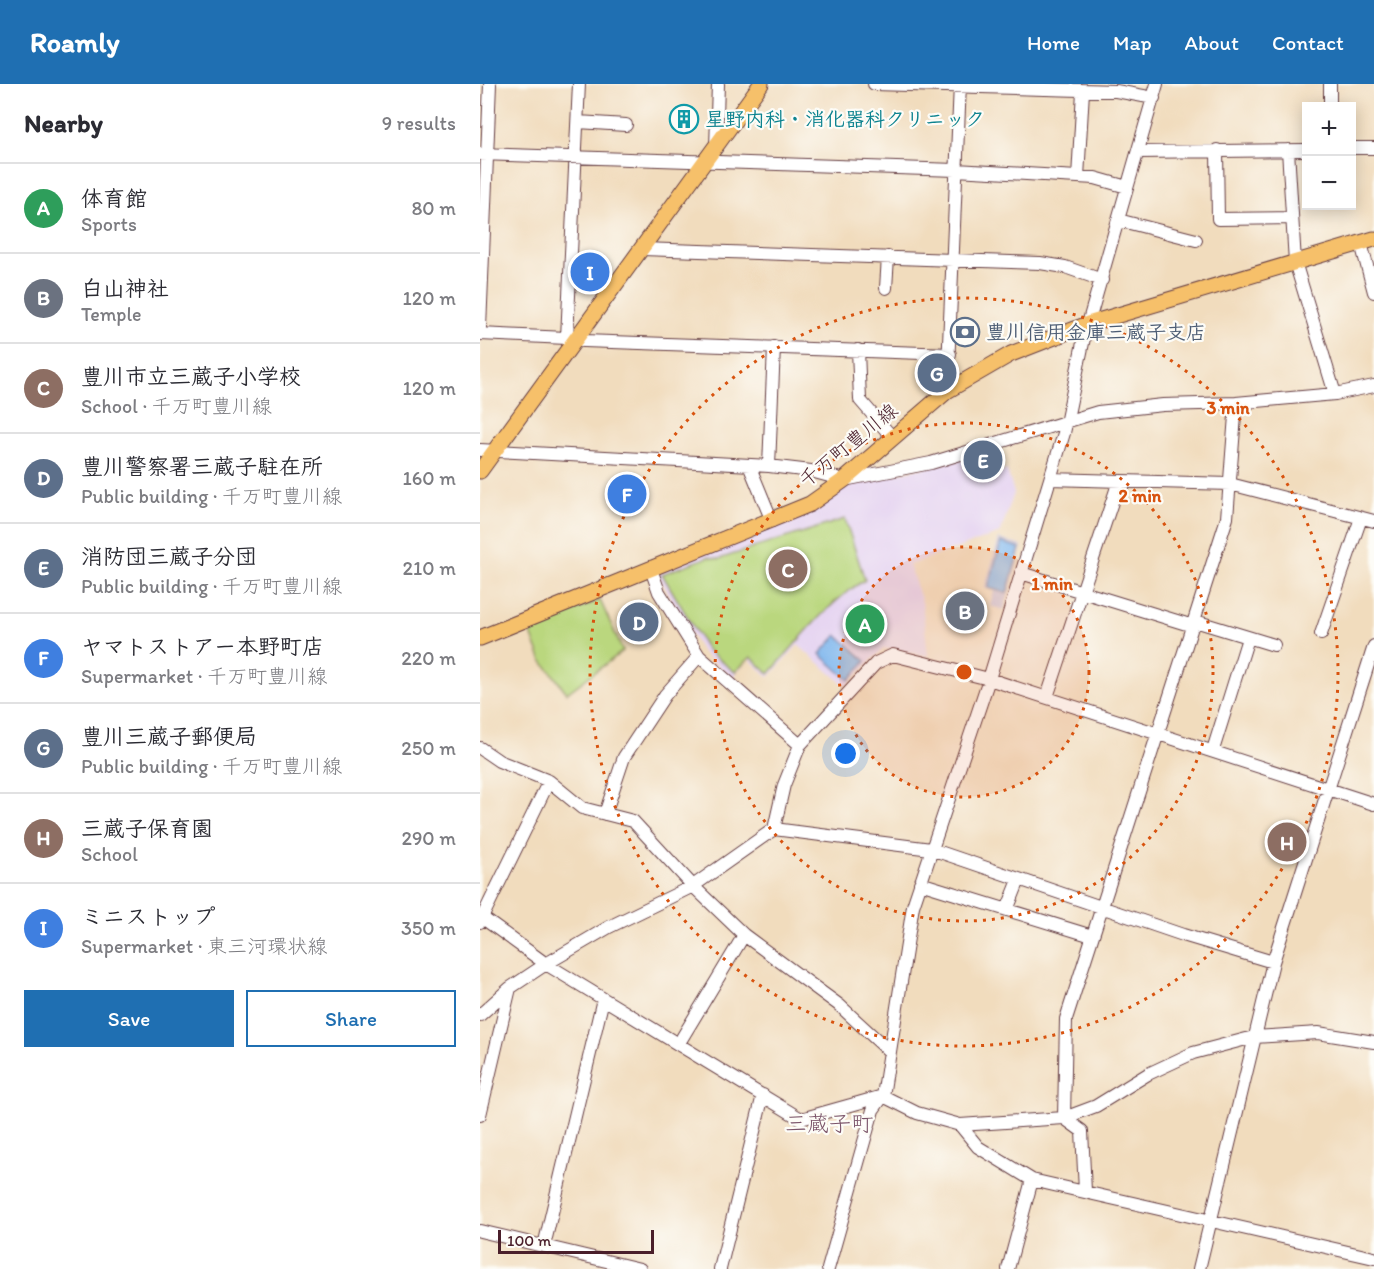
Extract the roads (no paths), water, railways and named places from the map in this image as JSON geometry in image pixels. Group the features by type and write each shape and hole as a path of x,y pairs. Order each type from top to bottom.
{"main road":[{"path":"480,471 488,450 642,249 761,84"},
{"name":"千万町豊川線","path":"480,638 810,504 844,480 947,391 1011,354 1088,324 1367,241"}],"street":[{"path":"480,328 484,154 490,84"},
{"path":"572,338 575,158 579,84"},
{"path":"716,148 718,84"},
{"path":"873,84 1116,91 1154,98"},
{"path":"828,1269 873,1110 883,1096 913,906 989,679 1050,479 1067,421 1088,324 1157,84"},
{"path":"1330,84 1330,102"},
{"path":"947,391 960,86"},
{"path":"1078,177 1083,91"},
{"path":"578,122 626,125"},
{"path":"1356,148 1374,148"},
{"path":"1217,150 1218,219 1292,219"},
{"path":"1288,150 1295,262 1335,394"},
{"path":"1138,152 1302,150"},
{"path":"484,154 705,164 956,170 1095,178 1127,187"},
{"path":"1118,220 1196,240"},
{"path":"1367,241 1374,292"},
{"path":"642,249 1040,263 1065,267 1102,280"},
{"path":"886,288 888,257"},
{"path":"480,334 572,338 584,341 950,354"},
{"path":"769,466 774,347"},
{"path":"858,350 860,400 892,437"},
{"path":"488,450 769,466 811,471 844,480 931,463 1098,412 1164,405 1236,403 1335,394 1374,386"},
{"path":"1065,1118 1066,1019 1227,518 1236,403"},
{"path":"749,465 772,521"},
{"path":"1050,479 1230,484 1368,519 1321,634"},
{"path":"1047,697 1119,481"},
{"path":"651,569 659,592 699,656 800,745"},
{"path":"1021,573 1274,645"},
{"path":"1213,750 1248,638"},
{"path":"1199,1269 1274,962 1374,646"},
{"path":"480,1015 510,988 546,964 609,927 693,886 774,829 784,785 800,745 876,663 893,655 989,679 1374,804"},
{"path":"605,814 624,757 665,695 699,656"},
{"path":"480,748 500,760 549,781 582,808 633,821 693,886 744,935 839,1005 889,1051"},
{"path":"549,781 481,919 546,964 801,1119 883,1096 916,1113 960,1125 1065,1118 1096,1106 1148,1074 1193,1053 1254,1037 1318,1033 1374,1042"},
{"path":"774,829 931,849 1019,880 1274,962"},
{"path":"1007,910 1019,880"},
{"path":"920,883 1092,936"},
{"path":"679,1043 744,935"},
{"path":"480,1115 510,988"},
{"path":"544,1246 603,999"},
{"path":"720,1269 763,1095"},
{"path":"1065,1118 1082,1131 1084,1191"},
{"path":"960,1125 978,1147 1032,1180 1374,1258"},
{"path":"1008,1269 1032,1180"},
{"path":"480,1231 627,1268 640,1269"}],"water":[{"path":"1001,542 1020,548 1007,593 988,588"},
{"path":"837,635 866,661 849,680 820,654"}],"place":[{"name":"星野内科・消化器科クリニック","path":"684,119"},
{"name":"ミニストップ","path":"590,272"},
{"name":"豊川信用金庫三蔵子支店","path":"965,332"},
{"name":"豊川三蔵子郵便局","path":"937,373"},
{"name":"消防団三蔵子分団","path":"983,460"},
{"name":"ヤマトストアー本野町店","path":"627,494"},
{"name":"豊川市立三蔵子小学校","path":"788,569"},
{"name":"白山神社","path":"965,611"},
{"name":"豊川警察署三蔵子駐在所","path":"639,622"},
{"name":"体育館","path":"865,624"},
{"name":"三蔵子保育園","path":"1287,842"}],"district":[{"name":"三蔵子町","path":"829,1123"}]}
